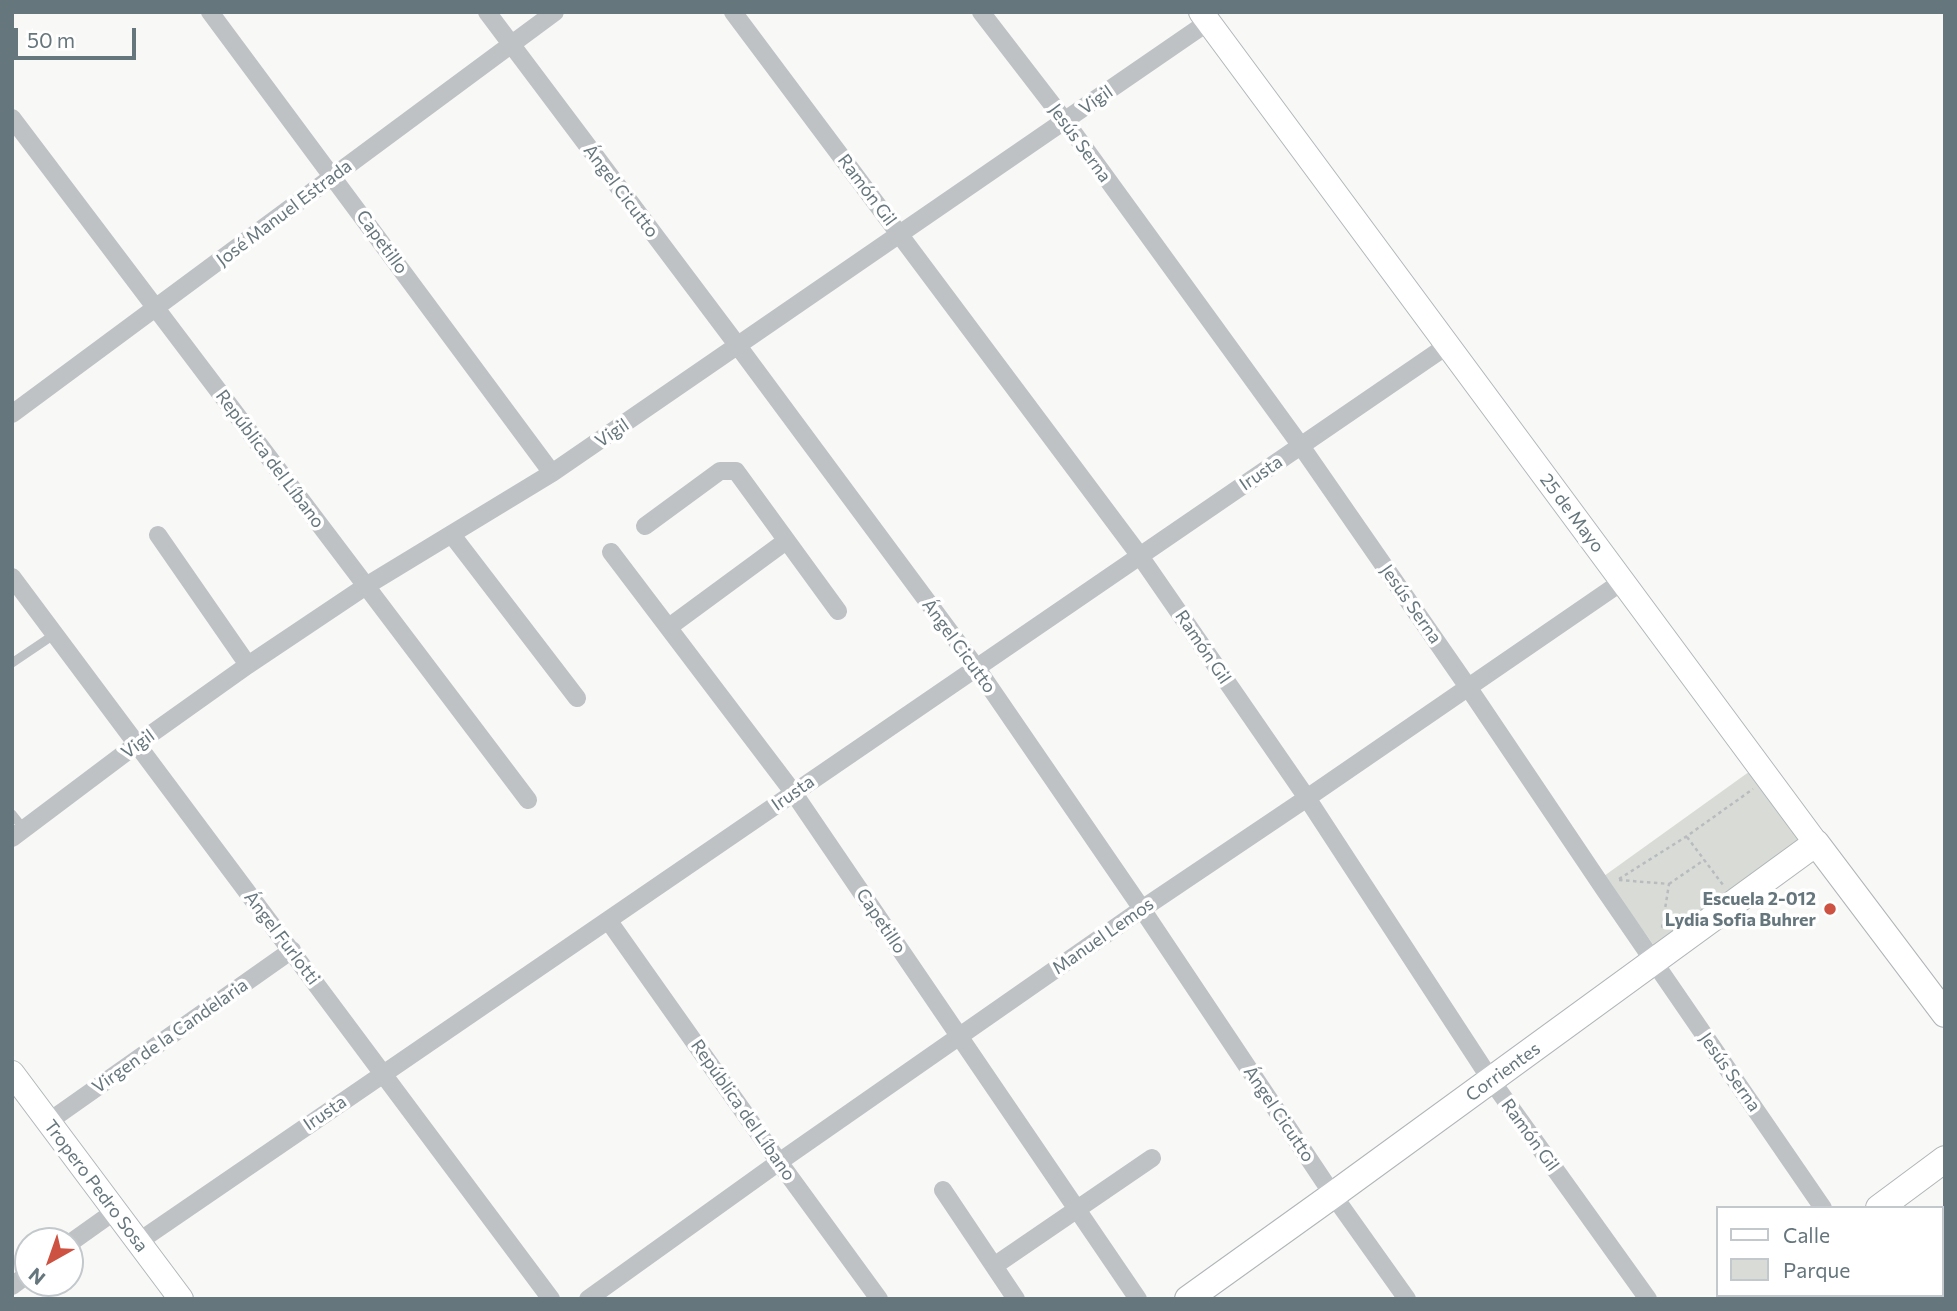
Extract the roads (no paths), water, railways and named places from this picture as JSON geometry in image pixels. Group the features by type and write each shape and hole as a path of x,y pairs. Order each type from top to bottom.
{"main road":[{"name":"Corrientes","path":"1188,1299 1816,843"},
{"name":"25 de Mayo","path":"1816,843 1938,1000"},
{"path":"1882,1206 1945,1159"}],"street":[{"name":"Capetillo","path":"210,12 552,473"},
{"name":"Ángel Cicutto","path":"487,12 975,667 1142,909 1333,1195 1407,1299"},
{"name":"José Manuel Estrada","path":"12,414 555,12"},
{"name":"Ramón Gil","path":"733,12 1140,556 1307,798 1491,1080 1648,1299"},
{"name":"Jesús Serna","path":"981,12 1065,121 1301,446 1660,957 1822,1206"},
{"name":"Vigil","path":"18,833 248,665 366,586 552,473 1065,121 1204,17"},
{"name":"25 de Mayo","path":"1204,17 1816,843"},
{"name":"República del Líbano","path":"12,118 528,800"},
{"name":"Irusta","path":"138,1242 1448,345"},
{"path":"645,526 720,471 736,471 838,611"},
{"path":"452,534 577,698"},
{"path":"158,535 248,665"},
{"path":"669,627 786,541"},
{"name":"Capetillo","path":"611,552 793,792 1138,1299"},
{"name":"Ángel Furlotti","path":"12,577 551,1299"},
{"name":"Manuel Lemos","path":"588,1299 1142,909 1623,581"},
{"name":"República del Líbano","path":"608,920 879,1299"},
{"name":"Virgen de la Candelaria","path":"48,1122 292,950"},
{"name":"Tropero Pedro Sosa","path":"12,1073 181,1299"},
{"path":"994,1266 1152,1158"},
{"path":"943,1190 1016,1299"},
{"path":"84,1233 115,1211"}],"lane":[{"path":"12,663 55,634"},
{"path":"12,814 18,833"}],"place":[{"name":"Escuela 2-012 Lydia Sofia Buhrer","path":"1830,909"}]}
